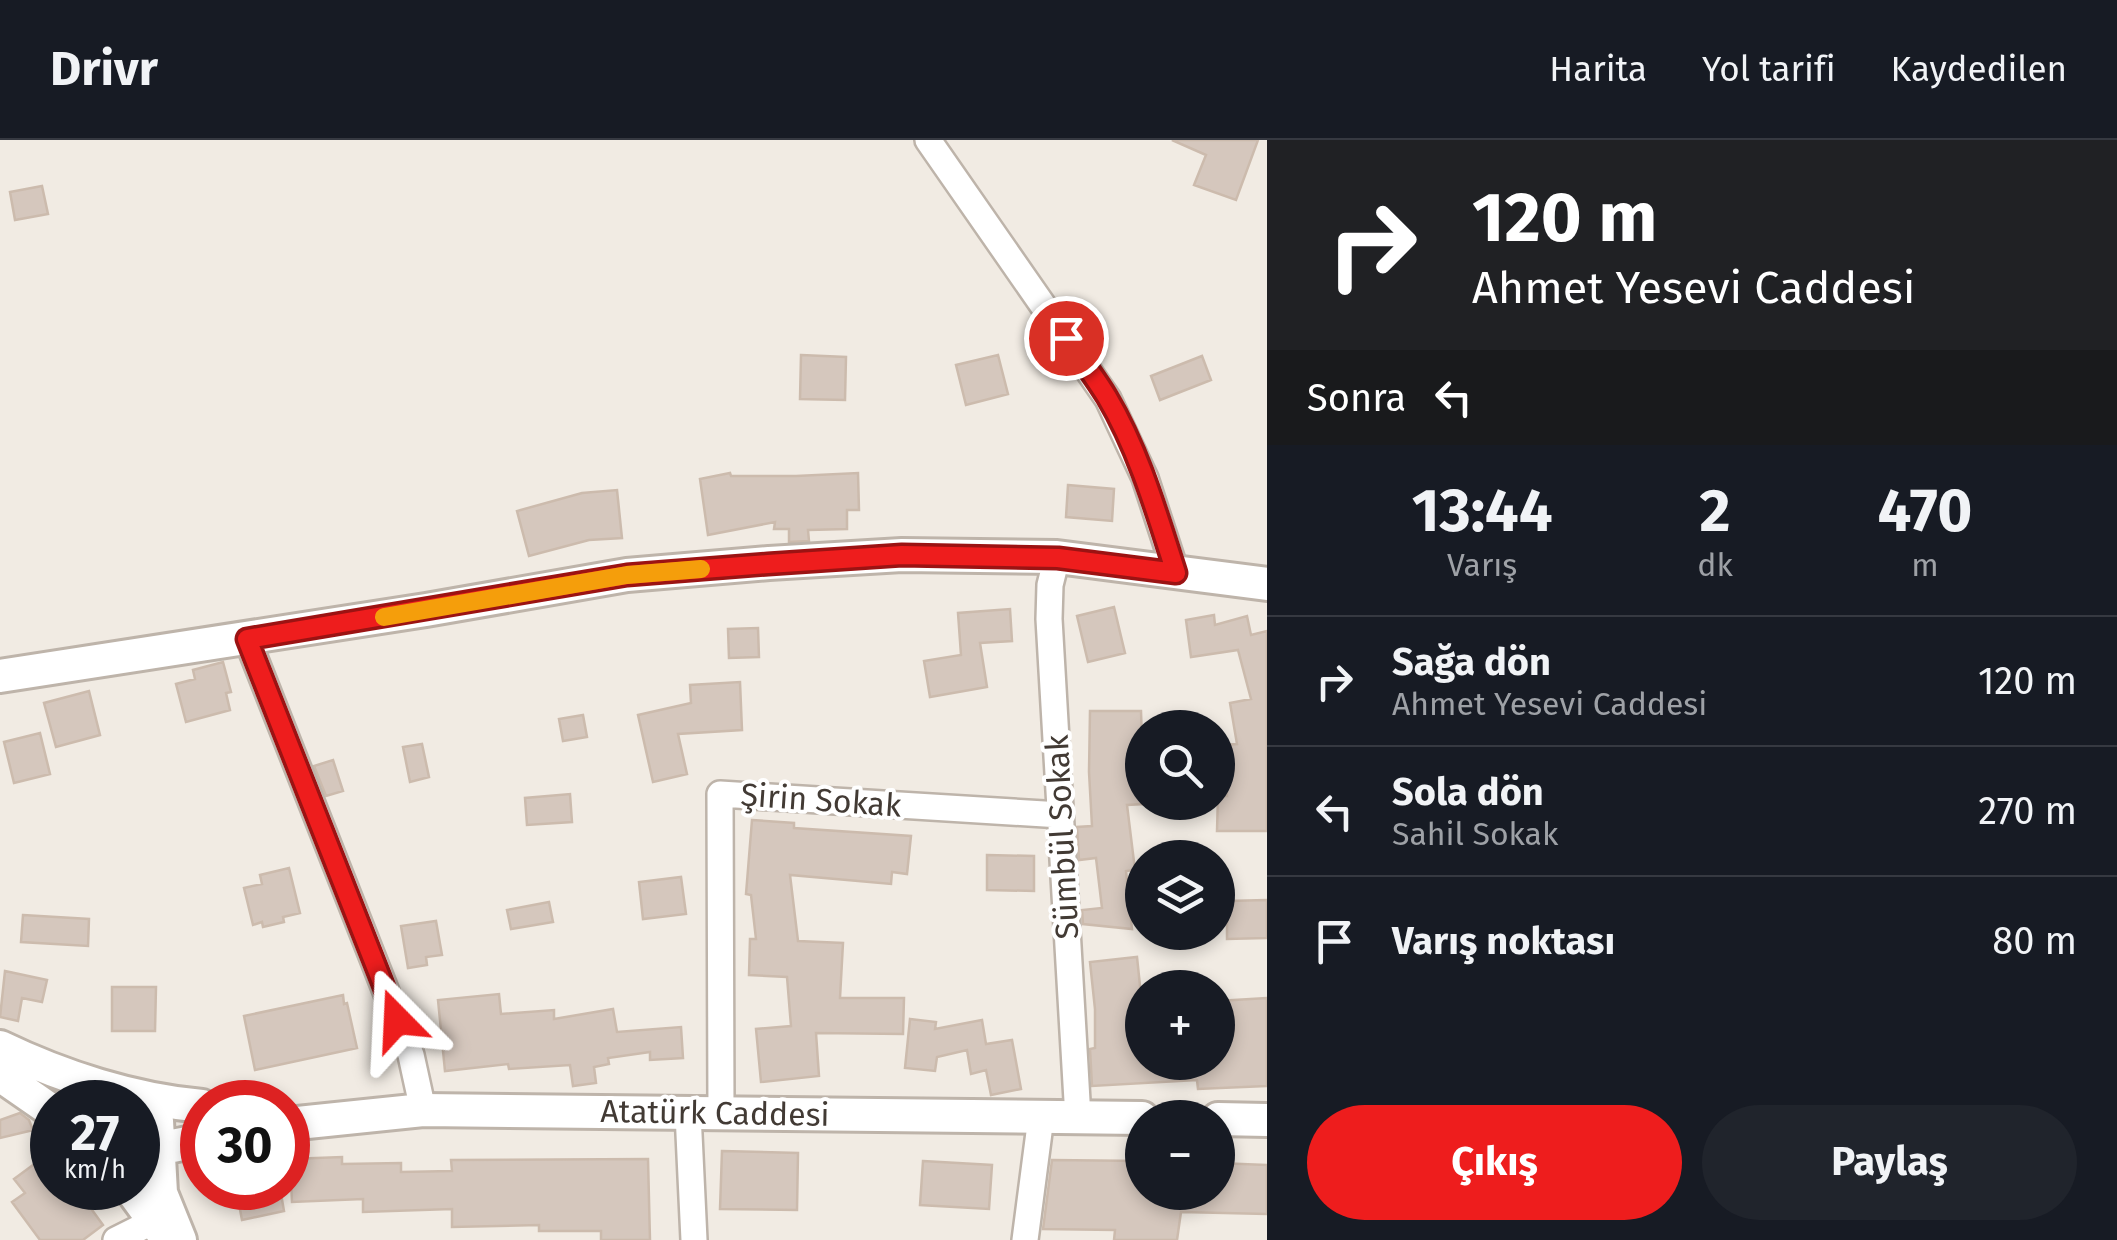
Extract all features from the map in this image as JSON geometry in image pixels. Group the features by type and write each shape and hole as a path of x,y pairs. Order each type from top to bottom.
{"street":[{"path":"928,140 1108,399 1145,478 1176,573"},
{"path":"0,676 627,575 902,555 1058,558 1267,584"},
{"name":"Sümbül Sokak","path":"1058,558 1050,585 1049,620 1078,1118"},
{"path":"247,639 410,1055 423,1110 310,1111"},
{"name":"Şirin Sokak","path":"721,1113 720,794 1061,814"},
{"path":"0,1047 37,1064 90,1080"},
{"path":"0,1075 30,1096"},
{"name":"Atatürk Caddesi","path":"310,1122 423,1110 1125,1118"},
{"path":"688,1113 694,1240"},
{"path":"1025,1240 1041,1117"},
{"path":"1235,1119 1267,1120"},
{"path":"160,1187 167,1234"},
{"path":"148,1210 167,1234"},
{"path":"116,1240 167,1234"}],"building":[{"path":"1172,140 1258,140 1236,200 1194,185 1206,155"},
{"path":"42,186 48,214 15,220 10,192"},
{"path":"801,355 846,357 845,400 800,399"},
{"path":"998,355 1008,394 966,405 956,365"},
{"path":"1202,356 1211,380 1160,400 1151,376"},
{"path":"730,473 858,473 859,510 847,510 847,529 808,530 809,541 789,542 789,529 774,529 775,522 708,535 700,479"},
{"path":"1068,485 1114,489 1112,521 1066,517"},
{"path":"617,490 622,538 589,540 529,556 517,511 582,493"},
{"path":"1114,607 1125,653 1088,662 1077,616"},
{"path":"1010,609 1012,641 980,643 987,687 930,697 924,661 961,655 958,613"},
{"path":"1214,615 1215,625 1247,616 1251,635 1267,631 1267,831 1217,831 1217,820 1235,820 1237,744 1235,710 1231,710 1230,703 1251,699 1238,650 1191,657 1186,620"},
{"path":"758,628 759,657 729,658 728,629"},
{"path":"223,662 231,692 226,693 230,710 186,722 176,684 195,679 193,670"},
{"path":"740,682 742,730 678,734 687,774 653,782 638,715 691,703 690,685"},
{"path":"89,691 100,735 56,747 44,703"},
{"path":"1090,711 1125,711 1125,820 1129,820 1131,840 1125,840 1125,928 1083,924 1082,910 1102,908 1096,858 1079,860 1077,827 1092,826"},
{"path":"583,715 587,737 563,741 559,719"},
{"path":"40,733 50,774 14,783 4,742"},
{"path":"422,744 429,777 410,782 403,747"},
{"path":"333,760 343,791 326,796 314,766"},
{"path":"570,794 572,822 527,825 525,798"},
{"path":"752,820 794,823 794,828 911,836 907,874 892,872 891,884 790,875 798,941 843,943 840,998 904,998 903,1034 816,1033 819,1076 761,1082 756,1029 791,1026 787,977 749,975 750,939 756,939 751,895 746,894"},
{"path":"987,855 1034,856 1034,891 987,890"},
{"path":"289,868 300,913 283,917 284,922 253,925 244,888 262,884 260,875"},
{"path":"681,877 686,914 643,919 639,882"},
{"path":"1267,900 1267,938 1235,939 1235,901"},
{"path":"549,902 553,922 511,929 507,910"},
{"path":"23,915 89,919 88,946 21,942"},
{"path":"436,921 442,955 426,957 427,965 408,968 401,926"},
{"path":"1137,957 1138,970 1125,970 1125,1080 1197,1080 1092,1086 1090,1049 1095,1048 1095,1009 1090,962"},
{"path":"5,971 47,980 42,1002 22,998 18,1021 0,1017"},
{"path":"112,987 156,987 155,1031 112,1031"},
{"path":"499,994 501,1014 554,1010 554,1019 613,1009 617,1032 681,1027 683,1058 650,1060 650,1052 608,1058 609,1064 594,1067 596,1083 573,1086 570,1065 509,1069 508,1064 445,1071 438,1000"},
{"path":"343,995 357,1048 255,1070 244,1016"},
{"path":"1267,998 1267,1086 1198,1089 1197,1080 1235,1080 1235,1000"},
{"path":"910,1019 936,1022 935,1029 982,1020 986,1044 1012,1040 1021,1089 991,1095 986,1070 971,1074 967,1050 937,1057 935,1071 905,1068"},
{"path":"20,1113 29,1120 30,1131 0,1138 0,1120"},
{"path":"722,1151 798,1153 797,1210 720,1209"},
{"path":"342,1157 342,1164 401,1163 401,1172 452,1171 451,1160 648,1159 650,1240 601,1240 601,1231 539,1231 539,1225 452,1227 452,1209 363,1212 363,1199 310,1201 310,1158"},
{"path":"1052,1160 1125,1161 1125,1210 1235,1210 1235,1164 1267,1165 1267,1214 1181,1212 1177,1240 1114,1240 1115,1230 1043,1229"},
{"path":"923,1161 992,1165 989,1209 920,1205"},
{"path":"30,1167 30,1210 92,1210 103,1225 83,1240 40,1240 12,1202 25,1193 14,1179"},
{"path":"240,1210 284,1210 284,1211 242,1220"}],"slow traffic":[{"path":"384,617 627,575 701,569"}],"route":[{"path":"397,1020 247,639 627,575 768,564 902,555 1058,558 1176,573 1145,478 1108,399 1066,338"}]}
